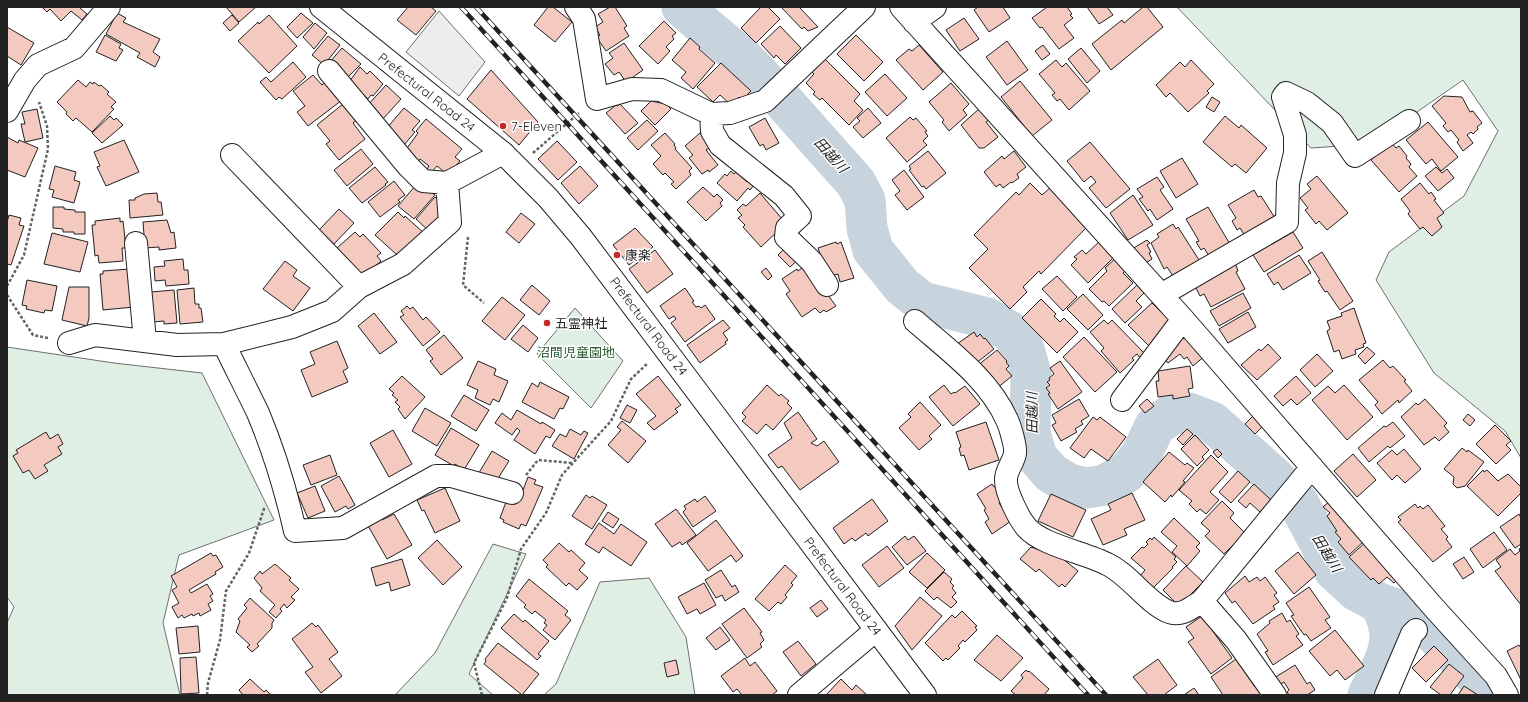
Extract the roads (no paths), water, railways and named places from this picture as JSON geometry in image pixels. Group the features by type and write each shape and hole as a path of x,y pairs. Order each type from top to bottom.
{"street":[{"path":"7,111 24,80 38,65 74,48 109,7"},
{"name":"Prefectural Road 24","path":"321,7 510,159 581,237 925,695"},
{"path":"585,11 597,99 632,89 661,90 711,114 730,113 765,101 864,7"},
{"path":"936,7 908,14 1183,319 1306,474 1496,676 1507,695"},
{"path":"329,71 408,166 423,180 447,183 510,159"},
{"path":"1161,295 1287,222 1288,184 1295,153 1294,135 1283,97 1286,93 1306,103 1332,123 1355,156 1409,121"},
{"path":"711,114 712,130 720,145 784,196 800,216 787,228 786,237 812,262 827,285"},
{"path":"232,155 359,288"},
{"path":"70,343 95,335 177,345 224,344 292,327 332,312 359,288 403,264 450,222 447,183"},
{"path":"136,243 145,341"},
{"path":"1122,400 1183,319"},
{"path":"915,321 970,370 995,398 1008,421 1015,452 1006,478 1014,507 1027,529 1041,538 1107,563 1118,570 1159,606 1170,612 1184,613 1202,600 1306,474"},
{"path":"224,344 258,414 267,437 287,495 295,530 343,528 436,476 451,476 512,493"},
{"path":"1202,600 1236,640 1275,695"},
{"path":"799,695 876,630"},
{"path":"1393,691 1412,634 1416,630"}],"waterway":[{"name":"田越川","path":"682,7 745,60 856,183 865,200 867,228 873,250 902,286 922,302 987,318 1009,331 1024,349 1031,374 1030,433 1037,457 1051,473 1069,484 1086,488 1105,485 1127,472 1141,455 1155,426 1172,414 1189,413 1212,422 1273,476 1299,504 1334,570 1357,591 1381,604 1416,615 1489,690 1488,695"},
{"path":"1368,695 1384,663 1389,645 1390,636 1387,619 1381,604"}],"railway":[{"path":"461,7 1088,695"},
{"path":"476,7 1106,695"}],"place":[{"name":"7-Eleven","path":"503,126"},
{"name":"康楽","path":"617,255"},
{"name":"五霊神社","path":"547,323"}],"park label":[{"name":"沼間児童園地","path":"576,352"}]}
